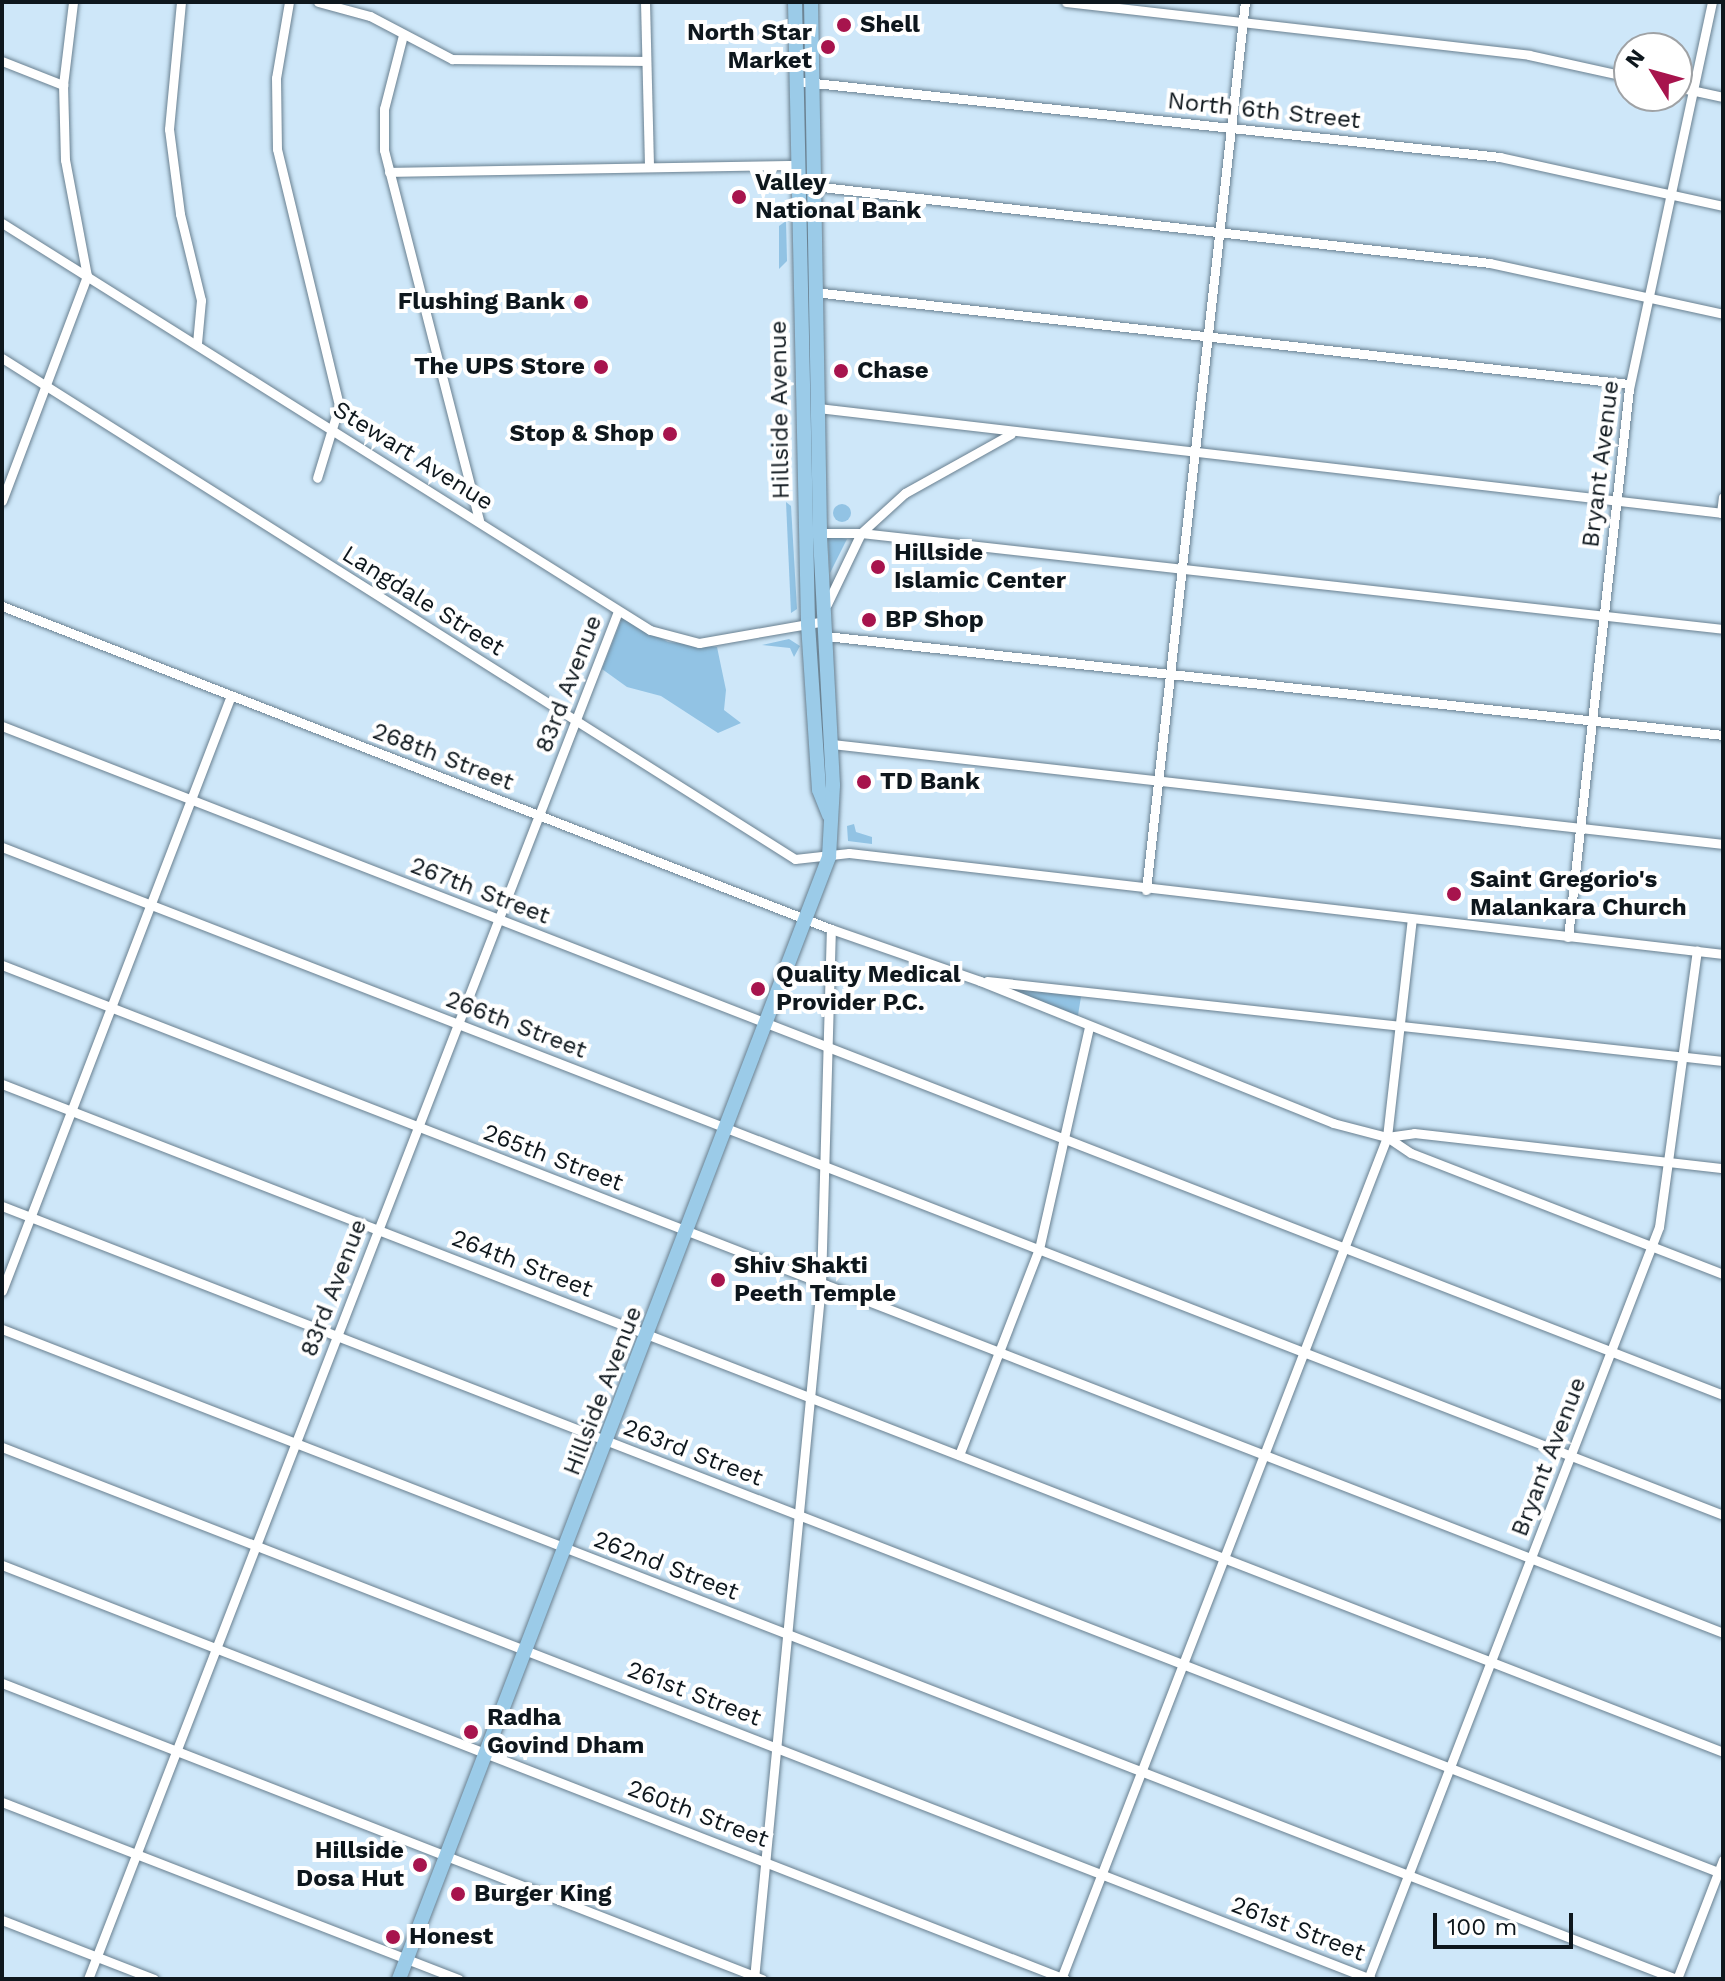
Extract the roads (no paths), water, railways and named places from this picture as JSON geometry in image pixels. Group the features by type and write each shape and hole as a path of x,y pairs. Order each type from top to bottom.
{"main road":[{"name":"Hillside Avenue","path":"399,1979 689,1232 829,857 832,744 820,533 818,408 798,165 795,2"},
{"name":"Hillside Avenue","path":"811,2 813,186 807,292 808,624 819,790 829,815"}],"street":[{"path":"2,501 87,276 66,175 63,85 73,2"},
{"path":"181,2 169,129 180,214 201,300 197,343"},
{"path":"289,2 276,78 277,149 339,406 334,431 317,478"},
{"path":"318,2 348,7 434,54 472,63 646,61"},
{"path":"645,2 649,167"},
{"path":"1066,2 1529,55 1613,73"},
{"path":"1146,890 1245,2"},
{"name":"Bryant Avenue","path":"1693,86 1712,2"},
{"path":"403,35 384,109 389,172 479,520"},
{"path":"2,61 63,85"},
{"name":"North 6th Street","path":"796,81 813,80 1500,157 1723,206"},
{"path":"1693,90 1723,97"},
{"name":"Bryant Avenue","path":"1568,937 1629,384 1687,112"},
{"path":"389,172 798,165"},
{"path":"813,186 1490,263 1723,314"},
{"name":"Stewart Avenue","path":"2,223 479,520 618,611 665,637 699,643 825,623 1170,674 1723,735"},
{"path":"807,292 1629,384"},
{"name":"Langdale Street","path":"2,358 795,859 849,853 1146,890 1723,954"},
{"path":"818,408 969,424 1011,434 1722,513 1723,497"},
{"path":"825,623 861,533 928,476 1011,434"},
{"path":"820,533 861,533 1723,629"},
{"name":"268th Street","path":"2,606 230,698 831,929 980,981"},
{"name":"83rd Avenue","path":"88,1979 618,611"},
{"path":"2,1291 230,698"},
{"name":"267th Street","path":"2,726 1723,1395"},
{"path":"832,744 1723,844"},
{"name":"266th Street","path":"2,847 1723,1515"},
{"path":"1062,1978 1387,1137 1412,919"},
{"path":"2,1683 757,1978 821,1284 831,1048 831,929"},
{"name":"Bryant Avenue","path":"1369,1979 1666,1202 1697,951"},
{"name":"265th Street","path":"2,965 1723,1633"},
{"path":"980,981 1723,1061"},
{"path":"980,981 1089,1028 1333,1123 1387,1137 1411,1153 1723,1274"},
{"path":"959,1455 1039,1249 1089,1028"},
{"name":"264th Street","path":"2,1084 1723,1752"},
{"path":"1387,1137 1414,1133 1723,1168"},
{"name":"263rd Street","path":"2,1206 1721,1873"},
{"name":"262nd Street","path":"2,1329 1676,1979"},
{"name":"261st Street","path":"2,1447 1369,1979"},
{"name":"260th Street","path":"2,1565 1062,1978"},
{"path":"2,1802 459,1979"},
{"path":"1676,1979 1721,1873 1723,1860"},
{"path":"2,1920 154,1979"}],"place":[{"name":"Shell","path":"844,25"},
{"name":"North Star Market","path":"828,47"},
{"name":"Valley National Bank","path":"739,197"},
{"name":"Flushing Bank","path":"581,302"},
{"name":"The UPS Store","path":"601,367"},
{"name":"Chase","path":"841,371"},
{"name":"Stop & Shop","path":"670,434"},
{"name":"Hillside Islamic Center","path":"878,567"},
{"name":"BP Shop","path":"869,620"},
{"name":"TD Bank","path":"864,782"},
{"name":"Saint Gregorio's Malankara Church","path":"1454,894"},
{"name":"Quality Medical Provider P.C.","path":"758,989"},
{"name":"Shiv Shakti Peeth Temple","path":"718,1280"},
{"name":"Radha Govind Dham","path":"471,1732"},
{"name":"Hillside Dosa Hut","path":"420,1865"},
{"name":"Burger King","path":"458,1894"},
{"name":"Honest","path":"393,1937"}]}
